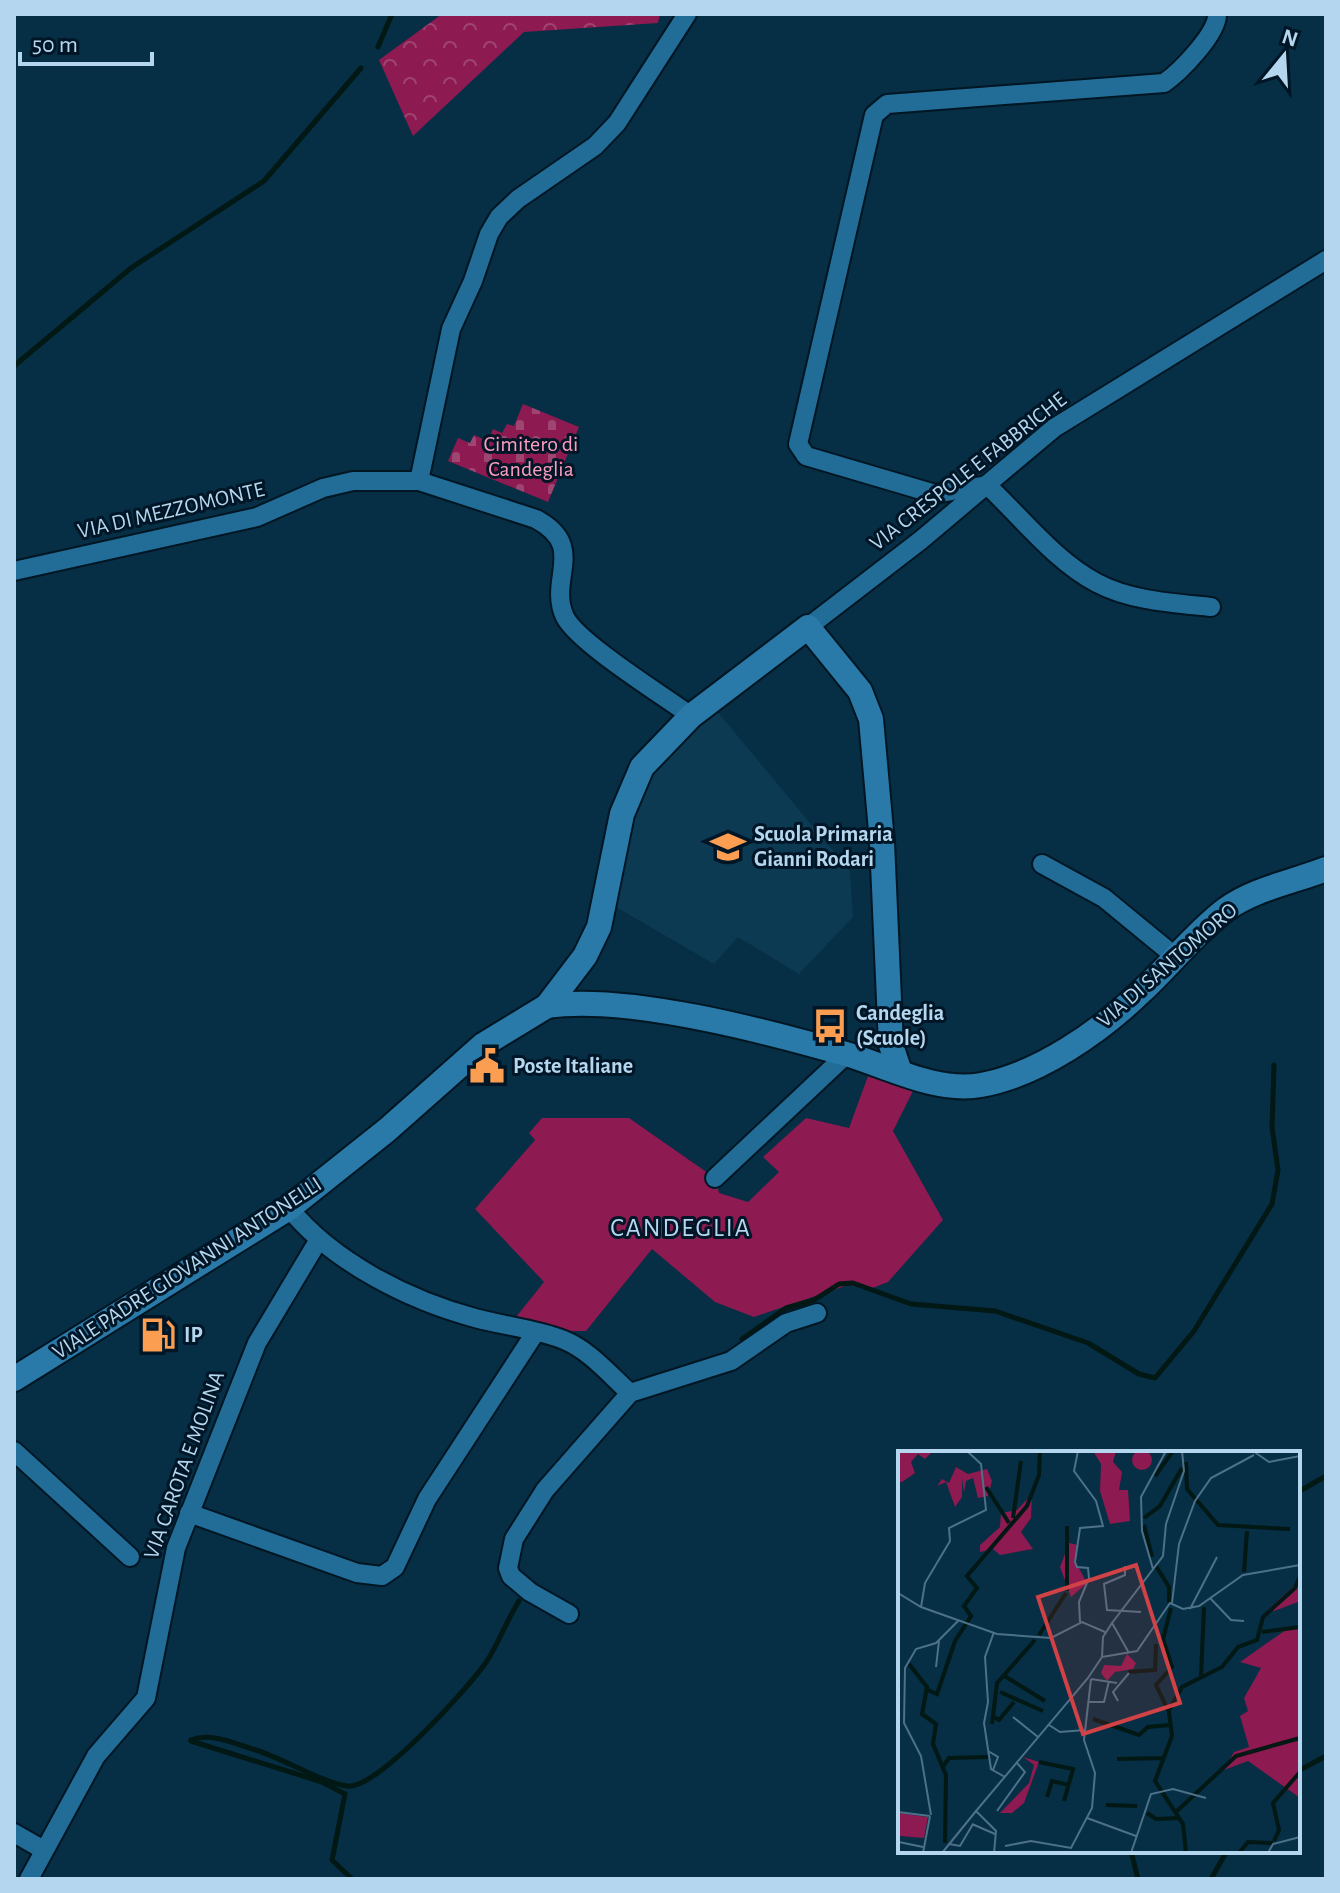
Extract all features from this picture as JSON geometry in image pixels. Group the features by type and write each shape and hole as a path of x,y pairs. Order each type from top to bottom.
{"main road":[{"path":"547,1006 585,956 599,927 622,814 636,775 691,716 808,627 860,691 871,719 882,842 891,1045 900,1072"},
{"name":"VIA DI SANTOMORO","path":"547,1006 583,1002 705,1021 857,1058 955,1086 979,1085 1005,1078 1074,1043 1132,1001 1236,903 1326,869"},
{"name":"VIALE PADRE GIOVANNI ANTONELLI","path":"14,1379 289,1208 387,1130 483,1045 547,1006"},
{"path":"857,1058 891,1045"}],"street":[{"path":"419,481 447,343 489,234 499,217 518,199 595,146 617,123 687,14"},
{"path":"1211,607 1149,600 1097,583 1058,553 987,485 935,494 912,490 806,456 798,444 874,115 887,104 1164,83 1176,74 1205,40 1217,22 1217,14"},
{"name":"VIA CRESPOLE E FABBRICHE","path":"808,627 1054,428 1326,260"},
{"name":"VIA DI MEZZOMONTE","path":"14,571 257,517 323,488 353,481 419,481 536,519 551,529 564,550 562,600 566,620 586,639 691,716"},
{"path":"1042,864 1104,898 1177,958"},
{"path":"715,1178 857,1058"},
{"path":"289,1208 318,1241 435,1304 562,1338 577,1346 630,1393"},
{"name":"VIA CAROTA E MOLINA","path":"29,1879 42,1849 96,1756 146,1698 154,1671 166,1587 189,1513 257,1343 318,1241"},
{"path":"569,1614 537,1598 511,1576 510,1551 545,1490 630,1393 731,1361 786,1323 817,1313"},
{"path":"189,1513 357,1573 375,1576 389,1572 405,1550 427,1499 535,1333"},
{"path":"14,1451 130,1557"},
{"path":"14,1833 42,1849"}],"shaded area":[{"name":"Scuola Primaria Gianni Rodari","path":"716,710 850,871 853,917 799,974 738,937 714,964 616,907 633,810 641,789 663,757"}],"green space":[{"path":"442,14 660,14 658,23 524,32 413,136 379,60"},
{"name":"Cimitero di Candeglia","path":"523,404 579,427 548,502 448,461 458,438 470,443 474,435 488,441 493,429 502,433 507,424 514,426"},
{"path":"868,1076 913,1091 893,1131 943,1220 888,1282 870,1289 848,1285 754,1317 715,1302 652,1249 586,1331 547,1331 512,1322 544,1282 475,1209 535,1140 529,1133 542,1118 629,1118 715,1178 719,1193 748,1202 779,1172 763,1157 806,1118 849,1128"}],"waterway":[{"path":"378,47 392,14"},
{"path":"14,366 131,268 264,181 361,68"},
{"path":"742,1339 786,1308 814,1300 839,1284 853,1283 911,1304 995,1311 1088,1343 1139,1374 1155,1378 1194,1331 1272,1204 1278,1170 1272,1127 1274,1065"},
{"path":"1300,1491 1326,1476"},
{"path":"191,1740 207,1737 223,1740 267,1754 337,1784 347,1786 361,1783 400,1755 462,1692 487,1661 519,1601"},
{"path":"191,1741 322,1782 345,1794 332,1860 352,1879"},
{"path":"1300,1770 1326,1756"},
{"path":"1132,1853 1138,1879"},
{"path":"1211,1879 1226,1853"}],"place":[{"name":"Scuola Primaria Gianni Rodari","path":"728,847"},
{"name":"Candeglia (Scuole)","path":"830,1026"},
{"name":"Poste Italiane","path":"487,1066"},
{"name":"IP","path":"158,1335"}],"district":[{"name":"CANDEGLIA","path":"681,1228"}]}
